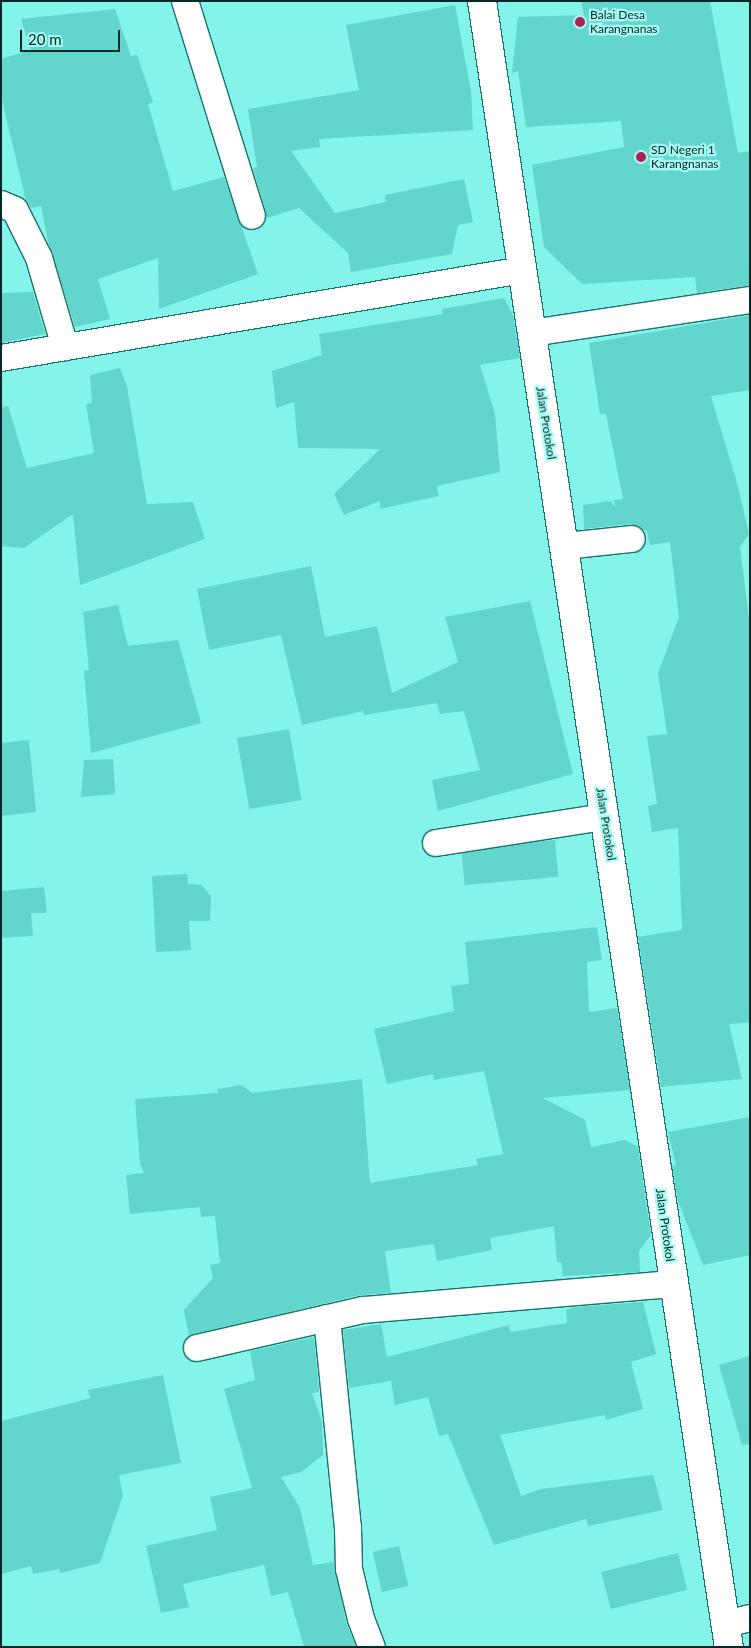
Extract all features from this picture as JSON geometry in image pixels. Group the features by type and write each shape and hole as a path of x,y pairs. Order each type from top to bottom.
{"street":[{"path":"186,1 252,216"},
{"name":"Jalan Protokol","path":"482,1 674,1284 735,1629"},
{"path":"1,204 15,210 39,258 65,346"},
{"path":"1,358 523,270"},
{"path":"532,333 750,300"},
{"path":"565,546 632,539"},
{"path":"436,844 604,817"},
{"path":"197,1348 363,1310 674,1284"},
{"path":"327,1318 348,1528 348,1569 372,1647"}],"building":[{"path":"581,1 710,1 738,153 750,151 750,285 697,293 695,277 582,284 544,247 532,165 624,147 621,121 526,127 518,71 512,73 518,17 584,15"},
{"path":"455,5 471,92 473,130 319,139 320,147 291,151 335,213 386,202 385,195 464,179 473,222 458,225 452,254 351,272 348,253 299,208 267,218 253,168 257,167 248,109 359,90 346,25"},
{"path":"115,9 131,56 137,55 153,102 148,104 173,191 224,177 258,274 159,309 158,258 98,279 110,319 75,327 48,242 41,206 31,208 26,201 1,96 1,59 31,50 21,19"},
{"path":"33,292 45,334 1,343 1,293"},
{"path":"504,298 513,315 520,358 480,365 495,414 500,472 437,486 439,496 380,509 380,501 344,515 334,494 380,449 298,448 294,402 276,408 272,371 322,355 319,334 443,314 442,309"},
{"path":"750,315 750,390 711,396 737,483 749,534 740,547 750,626 750,1022 729,1024 742,1079 661,1087 638,937 682,930 678,828 652,832 648,806 657,804 647,736 667,734 658,673 679,617 670,542 650,545 647,531 631,524 584,529 583,505 611,501 615,508 614,500 623,499 606,414 600,414 589,343"},
{"path":"120,368 127,387 147,504 193,502 205,539 80,585 73,514 24,548 1,546 1,407 8,406 27,468 94,453 86,404 92,403 90,375"},
{"path":"311,566 325,637 377,626 392,693 458,662 445,617 530,601 573,774 438,811 432,780 480,770 464,711 440,714 437,703 364,715 363,711 302,725 281,635 209,650 197,589"},
{"path":"118,605 128,646 178,640 201,723 91,753 84,671 89,670 83,612"},
{"path":"289,729 302,800 249,809 237,738"},
{"path":"29,740 36,812 1,816 1,743"},
{"path":"113,759 115,794 81,797 84,760"},
{"path":"555,840 558,877 465,885 461,848"},
{"path":"187,874 188,884 202,885 211,897 210,921 189,921 191,950 156,952 152,876"},
{"path":"44,887 47,913 31,913 33,936 1,938 1,891"},
{"path":"597,927 602,960 587,962 589,1012 617,1008 630,1090 543,1098 585,1120 591,1147 625,1140 638,1147 651,1235 639,1251 640,1272 563,1276 561,1262 557,1262 554,1226 490,1238 492,1250 437,1261 434,1244 385,1251 391,1293 360,1295 189,1336 184,1310 213,1278 210,1265 220,1263 215,1216 201,1217 200,1207 130,1214 126,1175 144,1173 140,1164 135,1099 218,1093 217,1089 242,1085 252,1093 362,1079 370,1183 478,1165 476,1159 503,1154 484,1071 434,1080 433,1074 387,1084 374,1029 454,1011 451,986 469,984 465,942"},
{"path":"750,1117 750,1255 703,1265 678,1201 672,1165 676,1166 668,1132"},
{"path":"643,1302 656,1354 631,1362 643,1409 606,1420 605,1415 500,1435 521,1496 541,1489 653,1475 663,1510 588,1526 586,1519 494,1545 448,1434 439,1436 428,1397 395,1405 391,1381 349,1388 343,1330 381,1324 387,1357 509,1325 510,1332 567,1323 566,1310 575,1307"},
{"path":"314,1337 319,1392 312,1393 322,1422 323,1455 301,1472 281,1477 300,1508 313,1565 334,1562 346,1622 356,1647 304,1647 288,1592 271,1596 264,1565 183,1584 189,1607 161,1613 146,1546 217,1530 210,1497 252,1488 224,1389 255,1380 250,1351"},
{"path":"750,1356 750,1444 742,1445 719,1365"},
{"path":"163,1375 181,1463 119,1475 123,1495 100,1563 60,1573 59,1569 33,1574 31,1566 1,1574 1,1421 91,1398 88,1390"},
{"path":"399,1546 408,1586 382,1592 373,1552"},
{"path":"678,1553 687,1590 611,1609 601,1572"}],"place":[{"name":"Balai Desa Karangnanas","path":"580,22"},
{"name":"SD Negeri 1 Karangnanas","path":"641,157"}]}
